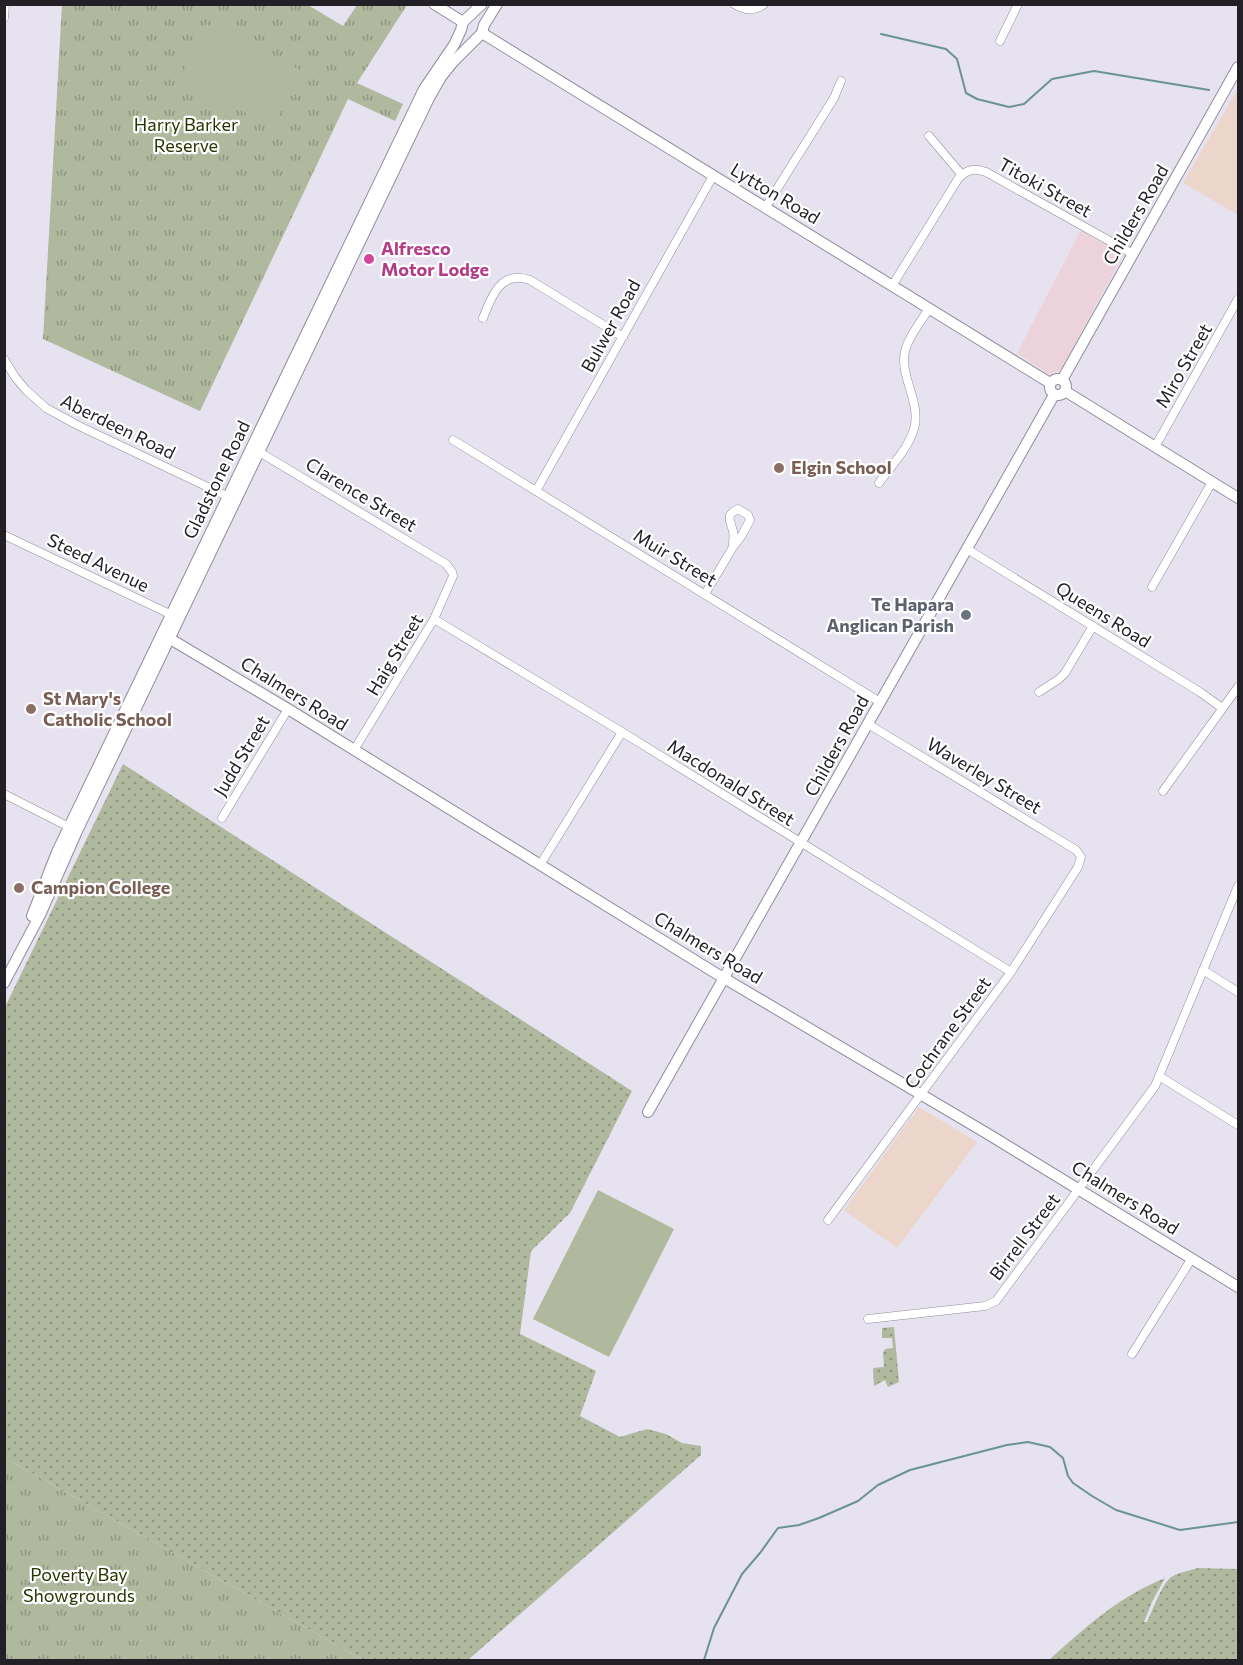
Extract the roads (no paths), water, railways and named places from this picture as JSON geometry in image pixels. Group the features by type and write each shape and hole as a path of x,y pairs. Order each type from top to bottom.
{"main road":[{"path":"434,4 465,22 479,17 481,32 467,36 463,34 465,22"},
{"name":"Gladstone Road","path":"4,983 19,953 57,852 73,829 232,499 424,89 450,52 465,22 482,4"},
{"name":"Gladstone Road","path":"255,449 429,98 449,68 481,32 497,4"},
{"name":"Lytton Road","path":"481,32 1050,383"},
{"name":"Childers Road","path":"1062,380 1239,67"},
{"path":"1059,393 1066,384 1058,379 1050,383 1050,392 1059,393 1239,498"},
{"name":"Childers Road","path":"648,1112 967,549 1059,393"},
{"name":"Chalmers Road","path":"166,636 725,978 1239,1287"}],"street":[{"path":"4,18 5,4"},
{"path":"734,4 741,9 752,10 764,4"},
{"path":"1000,41 1018,4"},
{"path":"765,208 834,98 841,81"},
{"path":"892,286 962,175 929,136"},
{"name":"Titoki Street","path":"962,175 974,169 986,172 1133,254"},
{"name":"Bulwer Road","path":"536,491 713,176"},
{"path":"483,318 501,284 515,277 530,280 622,337"},
{"name":"Miro Street","path":"1155,447 1239,299"},
{"path":"879,483 906,446 914,430 916,410 904,355 909,341 929,308"},
{"name":"Aberdeen Road","path":"4,359 26,390 46,408 232,499"},
{"name":"Muir Street","path":"453,440 880,702"},
{"name":"Clarence Street","path":"255,449 446,564 452,572"},
{"path":"1152,587 1212,482"},
{"name":"Steed Avenue","path":"4,535 175,617"},
{"path":"705,594 733,547"},
{"name":"Queens Road","path":"967,549 1200,692 1222,708"},
{"name":"Haig Street","path":"354,750 434,619 449,587 452,572"},
{"name":"Macdonald Street","path":"434,619 1011,972"},
{"path":"1039,692 1059,679 1065,672 1093,626"},
{"path":"1162,791 1239,687"},
{"name":"Judd Street","path":"222,818 288,709"},
{"name":"Waverley Street","path":"868,724 1076,850 1081,857"},
{"path":"540,865 622,732"},
{"path":"4,794 73,829"},
{"name":"Cochrane Street","path":"828,1220 1011,972 1078,867 1081,857"},
{"name":"Birrell Street","path":"868,1319 991,1304 1001,1295 1149,1095 1239,886"},
{"path":"1203,970 1239,992"},
{"path":"1159,1076 1239,1125"},
{"path":"1132,1354 1192,1258"}],"waterway":[{"path":"881,34 946,49 957,59 966,93 977,99 1009,107 1024,104 1052,79 1094,71 1209,90"},
{"path":"704,1660 714,1628 742,1574 778,1528 799,1525 858,1501 878,1485 910,1470 1007,1445 1028,1442 1050,1447 1063,1458 1068,1476 1073,1483 1116,1510 1180,1530 1238,1522"}],"place":[{"name":"Alfresco Motor Lodge","path":"369,259"},
{"name":"Elgin School","path":"779,468"},
{"name":"Te Hapara Anglican Parish","path":"966,615"},
{"name":"St Mary's Catholic School","path":"31,709"},
{"name":"Campion College","path":"19,888"}],"park label":[{"name":"Harry Barker Reserve","path":"186,135"},
{"name":"Poverty Bay Showgrounds","path":"79,1585"}]}
